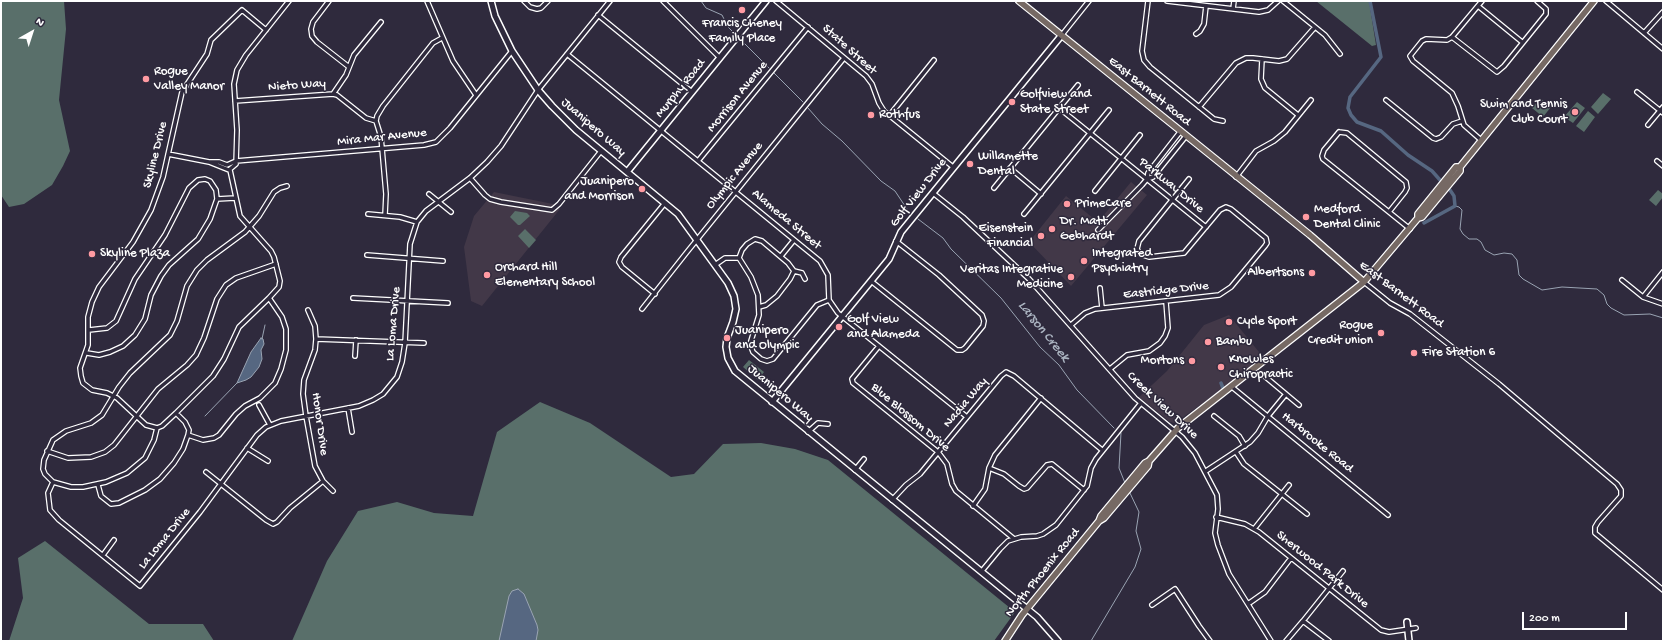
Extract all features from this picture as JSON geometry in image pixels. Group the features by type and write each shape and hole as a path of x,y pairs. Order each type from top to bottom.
{"main road":[{"name":"East Barnett Road","path":"1019,1 1315,240 1364,282"},
{"name":"North Phoenix Road","path":"1005,641 1027,609 1099,521 1101,516 1134,479 1145,463 1149,461 1175,430 1190,417 1232,387 1267,357 1364,282 1418,218 1422,217 1460,171 1460,166 1594,1"}],"street":[{"path":"287,186 274,192 259,216 250,227 237,239 207,260 197,270 187,286 177,321 170,335 130,373 98,418 91,423 61,434 53,440 47,451 43,469 45,474 52,482 77,487 98,485 127,472 139,464 150,449 154,440 156,428 165,424 213,376 224,359 239,327 269,298 279,285 280,278 271,251 250,227 240,216 230,170 236,164 237,130 234,84 237,70 246,55 289,1"},
{"path":"329,1 313,22 311,29 312,36 317,42 349,67"},
{"path":"427,1 455,65 476,95"},
{"name":"Juanipero Way","path":"491,1 495,16 512,51 538,90 564,119 678,214 732,290 736,302 735,315 726,343 728,358 737,373 1043,622 1058,641"},
{"path":"524,1 533,8 541,8 548,1"},
{"name":"La Loma Drive","path":"103,555 140,586 200,512 257,435 270,425 348,408 373,400 383,394 397,377 401,367 405,342 411,236 417,222 426,212 470,178 500,146 538,90 610,1"},
{"path":"663,1 720,58"},
{"name":"Murphy Road","path":"628,172 766,1"},
{"name":"State Street","path":"776,1 866,76 872,84 881,107 889,116 953,168"},
{"name":"Golf View Drive","path":"772,402 892,255 896,241 901,232 1089,1"},
{"path":"1148,1 1142,51 1144,60 1150,67 1199,107 1214,118 1223,121"},
{"path":"1166,1 1263,12 1271,8 1278,1"},
{"path":"1233,9 1234,1"},
{"path":"1283,1 1329,39 1334,49 1340,54"},
{"path":"1481,140 1467,128 1462,121 1458,106 1452,94 1413,61 1410,56 1422,40 1447,40 1452,37 1482,1"},
{"path":"1452,37 1497,72 1504,66 1547,11 1537,1"},
{"path":"1606,1 1663,49"},
{"path":"1196,34 1200,31 1204,24 1206,6"},
{"path":"1478,6 1522,42"},
{"name":"Skyline Drive","path":"156,428 146,425 114,396 92,390 83,383 80,368 87,353 89,309 94,295 128,250 145,222 160,187 182,90 207,54 213,37 242,10 266,30"},
{"path":"1644,33 1663,12"},
{"path":"598,15 692,92"},
{"path":"333,94 346,75 354,55 381,22"},
{"name":"Morrison Avenue","path":"698,161 808,27"},
{"path":"1199,107 1236,63 1246,58 1279,61 1287,60 1314,27"},
{"path":"385,215 386,194 380,132 376,121 377,116 383,106 433,43 442,38"},
{"name":"Mira Mar Avenue","path":"209,162 218,162 227,165 236,161 424,145 436,142 450,128 512,51"},
{"name":"Alameda Street","path":"567,54 736,191 823,266 828,276 829,300"},
{"name":"Olympic Avenue","path":"642,309 844,58"},
{"path":"1262,59 1261,79 1265,88 1298,115"},
{"path":"889,116 934,60"},
{"path":"994,188 1078,85"},
{"path":"1637,92 1662,110 1648,125"},
{"name":"Nieto Way","path":"235,101 333,94 337,95 366,118 376,121"},
{"path":"1236,177 1256,151 1280,137 1311,100"},
{"path":"1386,100 1436,139 1442,136 1453,124 1462,121"},
{"name":"Parkway Drive","path":"1059,108 1206,227 1222,208 1229,207 1267,240"},
{"path":"1024,214 1109,110"},
{"path":"1147,180 1148,173 1180,132"},
{"path":"1389,212 1405,192 1407,188 1406,182 1347,133 1339,132 1324,150 1322,156 1323,159 1410,229"},
{"path":"1095,190 1140,135"},
{"path":"1098,230 1110,216 1136,193 1147,180 1153,177 1186,136"},
{"path":"470,178 484,195 490,199 500,202 552,210 601,151"},
{"name":"Mira Mar Avenue","path":"168,154 209,162 230,170"},
{"path":"1657,161 1663,166"},
{"path":"1010,168 1041,194"},
{"path":"1190,179 1138,243 1137,249 1140,254 1149,257 1184,253 1206,227"},
{"path":"87,353 99,355 110,352 123,346 133,338 145,319 151,295 156,283 169,265 198,238 210,219 217,199 214,185 208,180 197,180 192,185 165,235 135,279 116,321 107,328 89,330"},
{"name":"Creek View Drive","path":"933,193 967,221 1029,279 1141,403 1175,430 1195,453 1206,471 1217,495 1218,501 1215,533 1229,574 1271,641"},
{"path":"429,194 451,212"},
{"path":"217,199 235,198"},
{"path":"655,294 622,267 619,262 621,257 665,203"},
{"path":"368,214 400,216 417,222"},
{"path":"804,279 802,273 794,271 781,256 762,241 755,240 747,244 740,253 739,258 754,283 759,307 757,323 750,344 753,352 761,359 767,361 776,356 818,305 829,300 842,316 967,417"},
{"path":"781,256 794,240"},
{"name":"Eastridge Drive","path":"1071,325 1085,313 1102,308 1214,297 1224,293 1241,276 1265,246 1267,240"},
{"path":"871,281 959,351 965,348 982,326 984,321 982,315 942,278 896,241"},
{"path":"367,256 443,261"},
{"path":"715,265 725,258 739,258"},
{"path":"47,451 68,458 91,457 110,449 118,441 158,389 187,365 196,355 204,338 217,299 226,285 236,278 276,264"},
{"path":"759,307 766,305 776,296 790,279 794,271"},
{"path":"1643,297 1663,272"},
{"path":"1622,280 1643,297 1663,304"},
{"name":"East Barnett Road","path":"1364,282 1390,303 1410,314 1499,384 1617,484 1621,490 1620,496 1598,522 1595,527 1596,533 1663,590"},
{"path":"1100,288 1102,308"},
{"path":"188,435 203,440 214,438 219,435 236,414 263,395 277,379 286,350 286,329 282,317 269,298"},
{"path":"354,298 448,303"},
{"path":"1110,369 1127,355 1149,351 1160,343 1168,328 1166,302"},
{"name":"Honor Drive","path":"308,310 315,326 316,339 315,350 304,380 306,416 312,460 323,481 333,491"},
{"path":"316,339 424,343"},
{"path":"356,340 356,356"},
{"name":"Blue Blossom Drive","path":"878,346 852,379 853,383 938,452 947,464 952,484 956,490 973,506 1013,538"},
{"name":"Nadia Way","path":"892,500 906,485 918,477 1001,376 1007,372 1041,398"},
{"path":"1262,374 1299,405"},
{"name":"Harbrooke Road","path":"1232,387 1388,515"},
{"path":"1206,471 1245,446 1254,438 1268,416 1286,394"},
{"path":"973,506 985,489 989,468 995,455 1041,398 1102,450"},
{"path":"981,572 1000,549 1013,538 1037,536 1048,532 1056,525 1089,482 1092,464 1141,403"},
{"path":"259,405 270,425"},
{"path":"348,408 352,432"},
{"path":"98,485 101,496 107,502 116,504 145,490 160,479 177,459 188,435 188,425 176,413"},
{"path":"1214,416 1239,436 1245,446"},
{"path":"808,432 818,423 828,424"},
{"path":"247,448 268,461"},
{"path":"1236,452 1244,464 1307,514"},
{"path":"855,470 864,459"},
{"path":"989,468 1004,474 1024,489 1027,488 1047,465 1052,464 1084,490"},
{"path":"206,472 273,524 323,481"},
{"path":"52,482 48,493 50,510 59,520 103,555 114,540"},
{"path":"1254,529 1290,485"},
{"name":"Sherwood Park Drive","path":"1216,517 1245,524 1254,529 1381,630 1389,632 1416,628"},
{"path":"1248,604 1265,592 1291,558"},
{"path":"1286,641 1343,571"},
{"path":"1152,605 1174,589 1198,626 1210,641"},
{"path":"1303,621 1329,641"},
{"path":"1407,622 1409,641"}],"shaded area":[{"path":"1131,182 1147,195 1071,286 1029,242 1066,196 1098,222"},
{"name":"Orchard Hill Elementary School","path":"494,192 553,204 560,209 482,306 471,301 464,247 474,216"},
{"path":"1229,315 1259,352 1259,357 1248,368 1210,398 1175,423 1170,422 1139,397 1167,371 1204,325"}],"green space":[{"path":"2,1 64,1 66,29 59,100 70,151 52,185 24,204 9,207 1,195"},
{"path":"1316,1 1369,1 1376,45 1372,46"},
{"name":"Swim and Tennis Club Court","path":"1603,93 1611,99 1598,114 1591,107"},
{"path":"1540,98 1551,107 1543,117 1532,108"},
{"name":"Swim and Tennis Club Court","path":"1577,102 1585,108 1573,123 1564,117"},
{"name":"Swim and Tennis Club Court","path":"1588,111 1595,117 1584,132 1576,126"},
{"path":"1658,190 1663,194 1663,197 1656,206 1649,200"},
{"path":"515,211 527,213 530,216 518,225 510,217"},
{"path":"525,229 536,240 529,248 518,236"},
{"path":"749,360 764,372 758,380 743,367"},
{"path":"540,402 590,423 671,477 694,474 723,444 761,443 795,449 828,460 1015,612 994,641 292,641 327,561 358,511 397,502 434,513 473,516 497,432"},
{"path":"45,541 149,624 203,624 214,641 9,641 23,598 18,558"}],"water":[{"path":"261,338 263,339 264,344 261,350 262,359 259,367 251,377 237,383 251,352"},
{"path":"518,589 524,594 537,625 538,630 536,641 499,641 509,596 512,591"}],"waterway":[{"name":"Larson Creek","path":"701,1 706,8 722,15 728,27 734,33"},
{"path":"1370,1 1381,57 1350,97 1348,108 1351,115 1357,122 1381,131 1408,155 1432,171 1440,180"},
{"name":"Larson Creek","path":"740,39 769,68"},
{"name":"Larson Creek","path":"774,73 803,102"},
{"name":"Larson Creek","path":"808,108 822,124 842,141 881,181 895,191 909,212"},
{"path":"1424,223 1455,206 1454,196 1450,190"},
{"path":"1455,206 1462,210 1460,229 1463,234 1469,239 1477,239 1481,242 1485,250 1494,255 1504,253 1512,254 1517,260 1519,275 1542,290 1562,287 1597,289 1604,295 1607,304 1611,308 1624,315 1650,314 1663,318"},
{"name":"Larson Creek","path":"918,219 943,238 951,249 1001,298 1040,347 1059,365 1077,390 1114,428"},
{"path":"262,339 265,325"},
{"path":"205,416 237,383"},
{"path":"1221,383 1223,388"},
{"name":"Larson Creek","path":"1121,433 1119,468 1125,483"},
{"name":"Larson Creek","path":"1091,641 1135,567 1141,549 1136,531 1139,512 1129,491"}],"place":[{"name":"Francis Cheney Family Place","path":"742,10"},
{"name":"Rogue Valley Manor","path":"146,79"},
{"name":"Golfview and State Street","path":"1012,102"},
{"name":"Swim and Tennis Club Court","path":"1575,112"},
{"name":"Rothfus","path":"871,115"},
{"name":"Willamette Dental","path":"970,164"},
{"name":"Juanipero and Morrison","path":"642,189"},
{"name":"PrimeCare","path":"1067,204"},
{"name":"Medford Dental Clinic","path":"1306,217"},
{"name":"Dr. Matt Gebhardt","path":"1052,229"},
{"name":"Eisenstein Financial","path":"1041,236"},
{"name":"Skyline Plaza","path":"92,254"},
{"name":"Integrated Psychiatry","path":"1084,261"},
{"name":"Albertsons","path":"1312,273"},
{"name":"Orchard Hill Elementary School","path":"487,275"},
{"name":"Veritas Integrative Medicine","path":"1071,277"},
{"name":"Cycle Sport","path":"1229,322"},
{"name":"Golf View and Alameda","path":"839,327"},
{"name":"Rogue Credit union","path":"1381,333"},
{"name":"Juanipero and Olympic","path":"727,338"},
{"name":"Bambu","path":"1208,342"},
{"name":"Fire Station 6","path":"1414,353"},
{"name":"Mortons","path":"1192,361"},
{"name":"Knowles Chiropractic","path":"1221,367"}]}
